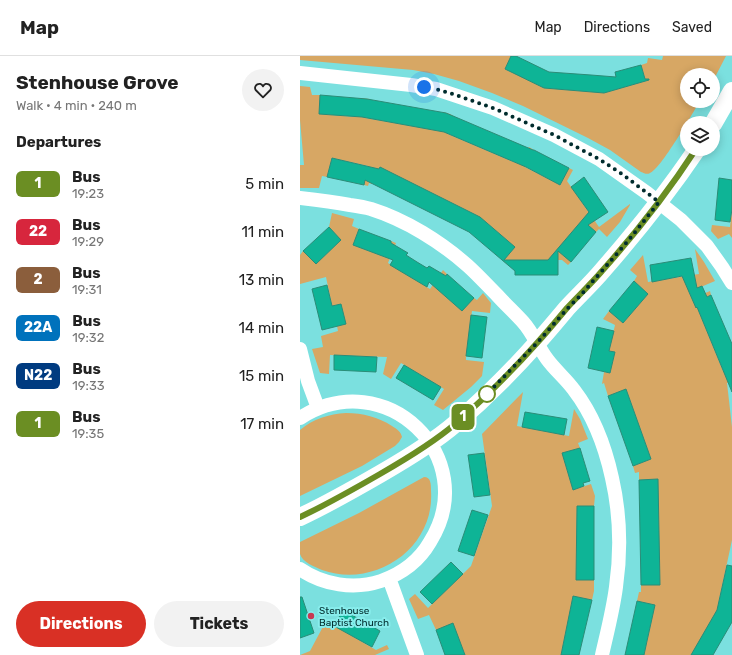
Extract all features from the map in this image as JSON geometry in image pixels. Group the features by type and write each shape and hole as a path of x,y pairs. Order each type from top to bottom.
{"street":[{"path":"300,72 436,89 493,108 554,135 599,159 622,174 681,220 707,246 732,283"},
{"path":"718,116 732,91"},
{"path":"300,517 351,491 401,462 455,424 476,405 537,343 628,241 659,202 691,156"},
{"path":"300,198 370,209 409,226 445,247 480,277 522,322 531,333 546,358 574,389 586,406 602,440 616,499 618,522 619,544 616,586 613,608 602,655"},
{"path":"300,349 308,381 318,408"},
{"path":"300,418 318,408 352,402 363,402 396,412 415,426 430,443 436,454 443,477 445,490 442,514 434,537 419,557 410,565 389,578 355,586 344,585 313,577 300,569"},
{"path":"389,578 417,655"}],"shaded area":[{"path":"300,56 511,56 505,69 545,88 604,93 646,81 641,65 647,63 648,58 662,60 663,56 726,56 720,68 680,68 680,108 696,108 691,116 680,116 680,134 661,162 648,174 641,172 610,150 588,138 523,106 459,81 413,70 300,60"},
{"path":"300,86 310,87 312,95 320,95 319,114 356,117 358,98 370,99 366,118 440,131 443,112 455,117 448,134 516,163 529,147 534,150 525,167 560,185 569,168 573,170 567,181 599,227 630,205 620,222 607,237 599,229 596,232 582,220 571,262 568,265 562,260 511,260 507,264 503,261 515,247 487,223 475,237 476,215 381,168 372,184 369,183 368,186 364,185 368,166 332,158 327,177 322,176 319,188 300,188 300,165 304,165 300,120"},
{"path":"732,209 732,238 729,234 718,239 711,231 712,225 730,227"},
{"path":"332,213 354,219 352,226 359,229 353,245 385,257 391,241 396,243 388,263 430,289 443,270 447,274 436,288 462,311 474,298 477,300 483,293 491,303 490,313 472,311 466,356 466,360 484,362 482,376 443,410 434,405 444,389 401,363 391,379 383,374 387,357 330,355 329,374 320,373 312,349 323,347 321,336 338,331 337,326 346,324 341,304 332,306 326,277 300,284 300,255 303,251 316,264 341,240 329,227"},
{"path":"695,249 715,281 689,292 692,299 710,291 711,295 695,302 723,371 732,367 732,382 727,383 732,427 732,540 718,605 732,622 691,655 644,655 655,605 637,601 639,592 641,592 641,585 660,585 657,479 639,480 639,472 635,473 633,466 651,459 626,389 608,396 604,383 602,384 604,372 610,373 615,352 609,351 615,325 603,319 609,311 623,323 648,294 634,281 637,276 630,270 643,255 648,282 699,274"},
{"path":"523,392 517,426 569,436 574,409 580,419 588,439 578,443 580,448 562,453 573,490 591,484 595,496 594,506 577,506 576,580 594,580 594,591 592,600 573,597 561,655 465,655 453,624 436,630 429,615 418,619 409,599 415,594 428,608 471,566 492,506 482,434"},
{"path":"346,413 364,415 381,420 397,429 402,437 395,446 362,466 300,496 300,430 310,423 322,418"},
{"path":"424,477 428,478 431,483 430,512 423,530 412,546 398,559 381,568 362,574 342,574 319,569 309,564 301,557 300,542 359,513"},
{"path":"326,621 376,650 387,645 389,649 375,655 300,655 310,651"}],"building":[{"path":"511,56 516,56 549,72 616,77 615,72 641,65 645,79 649,80 604,93 544,88 505,69"},
{"path":"320,95 367,99 446,113 534,150 569,168 560,185 526,167 444,132 362,117 319,114"},
{"path":"332,158 379,169 380,167 480,217 515,247 504,260 548,260 589,212 571,187 584,177 608,212 588,225 596,232 571,262 558,251 558,275 515,275 515,271 469,232 365,180 364,185 327,177"},
{"path":"719,178 732,180 732,209 730,222 715,220"},
{"path":"329,227 341,240 316,264 303,251"},
{"path":"359,229 391,241 391,243 408,253 406,255 427,268 429,266 446,276 447,274 474,298 462,311 429,282 427,287 390,265 393,260 353,245"},
{"path":"691,258 697,288 702,286 707,297 711,295 732,344 732,392 697,307 696,308 682,276 652,282 650,265"},
{"path":"634,281 648,294 623,323 609,311"},
{"path":"327,285 332,306 341,304 346,324 322,330 312,289"},
{"path":"471,315 487,317 482,358 466,356"},
{"path":"597,327 614,331 609,351 615,352 610,373 588,368"},
{"path":"334,355 377,357 376,372 334,370"},
{"path":"404,365 441,387 433,400 396,378"},
{"path":"626,389 651,459 633,466 608,396"},
{"path":"525,412 567,419 564,435 522,427"},
{"path":"580,448 590,481 583,483 584,486 573,490 562,453"},
{"path":"484,453 490,495 474,497 468,455"},
{"path":"658,479 660,585 641,585 639,480"},
{"path":"577,506 594,506 594,580 576,580"},
{"path":"472,510 488,515 474,556 458,551"},
{"path":"451,562 463,574 432,604 420,592"},
{"path":"727,565 732,566 732,622 713,655 691,655 717,610"},
{"path":"573,596 592,600 579,655 561,655"},
{"path":"300,597 302,597 314,633 300,638"},
{"path":"637,601 655,605 644,655 625,655"},
{"path":"343,610 380,631 372,647 334,626"},
{"path":"453,623 465,655 445,655 436,630"}],"bus line":[{"name":"1","path":"300,517 351,491 401,462 455,424 476,405 537,343 628,241 659,202 691,156"}],"place":[{"name":"Stenhouse Baptist Church","path":"311,616"}],"route":[{"path":"424,87 453,94 493,108 538,127 599,159 622,174 659,202 628,241 580,296 504,378 486,395 487,394"}]}
